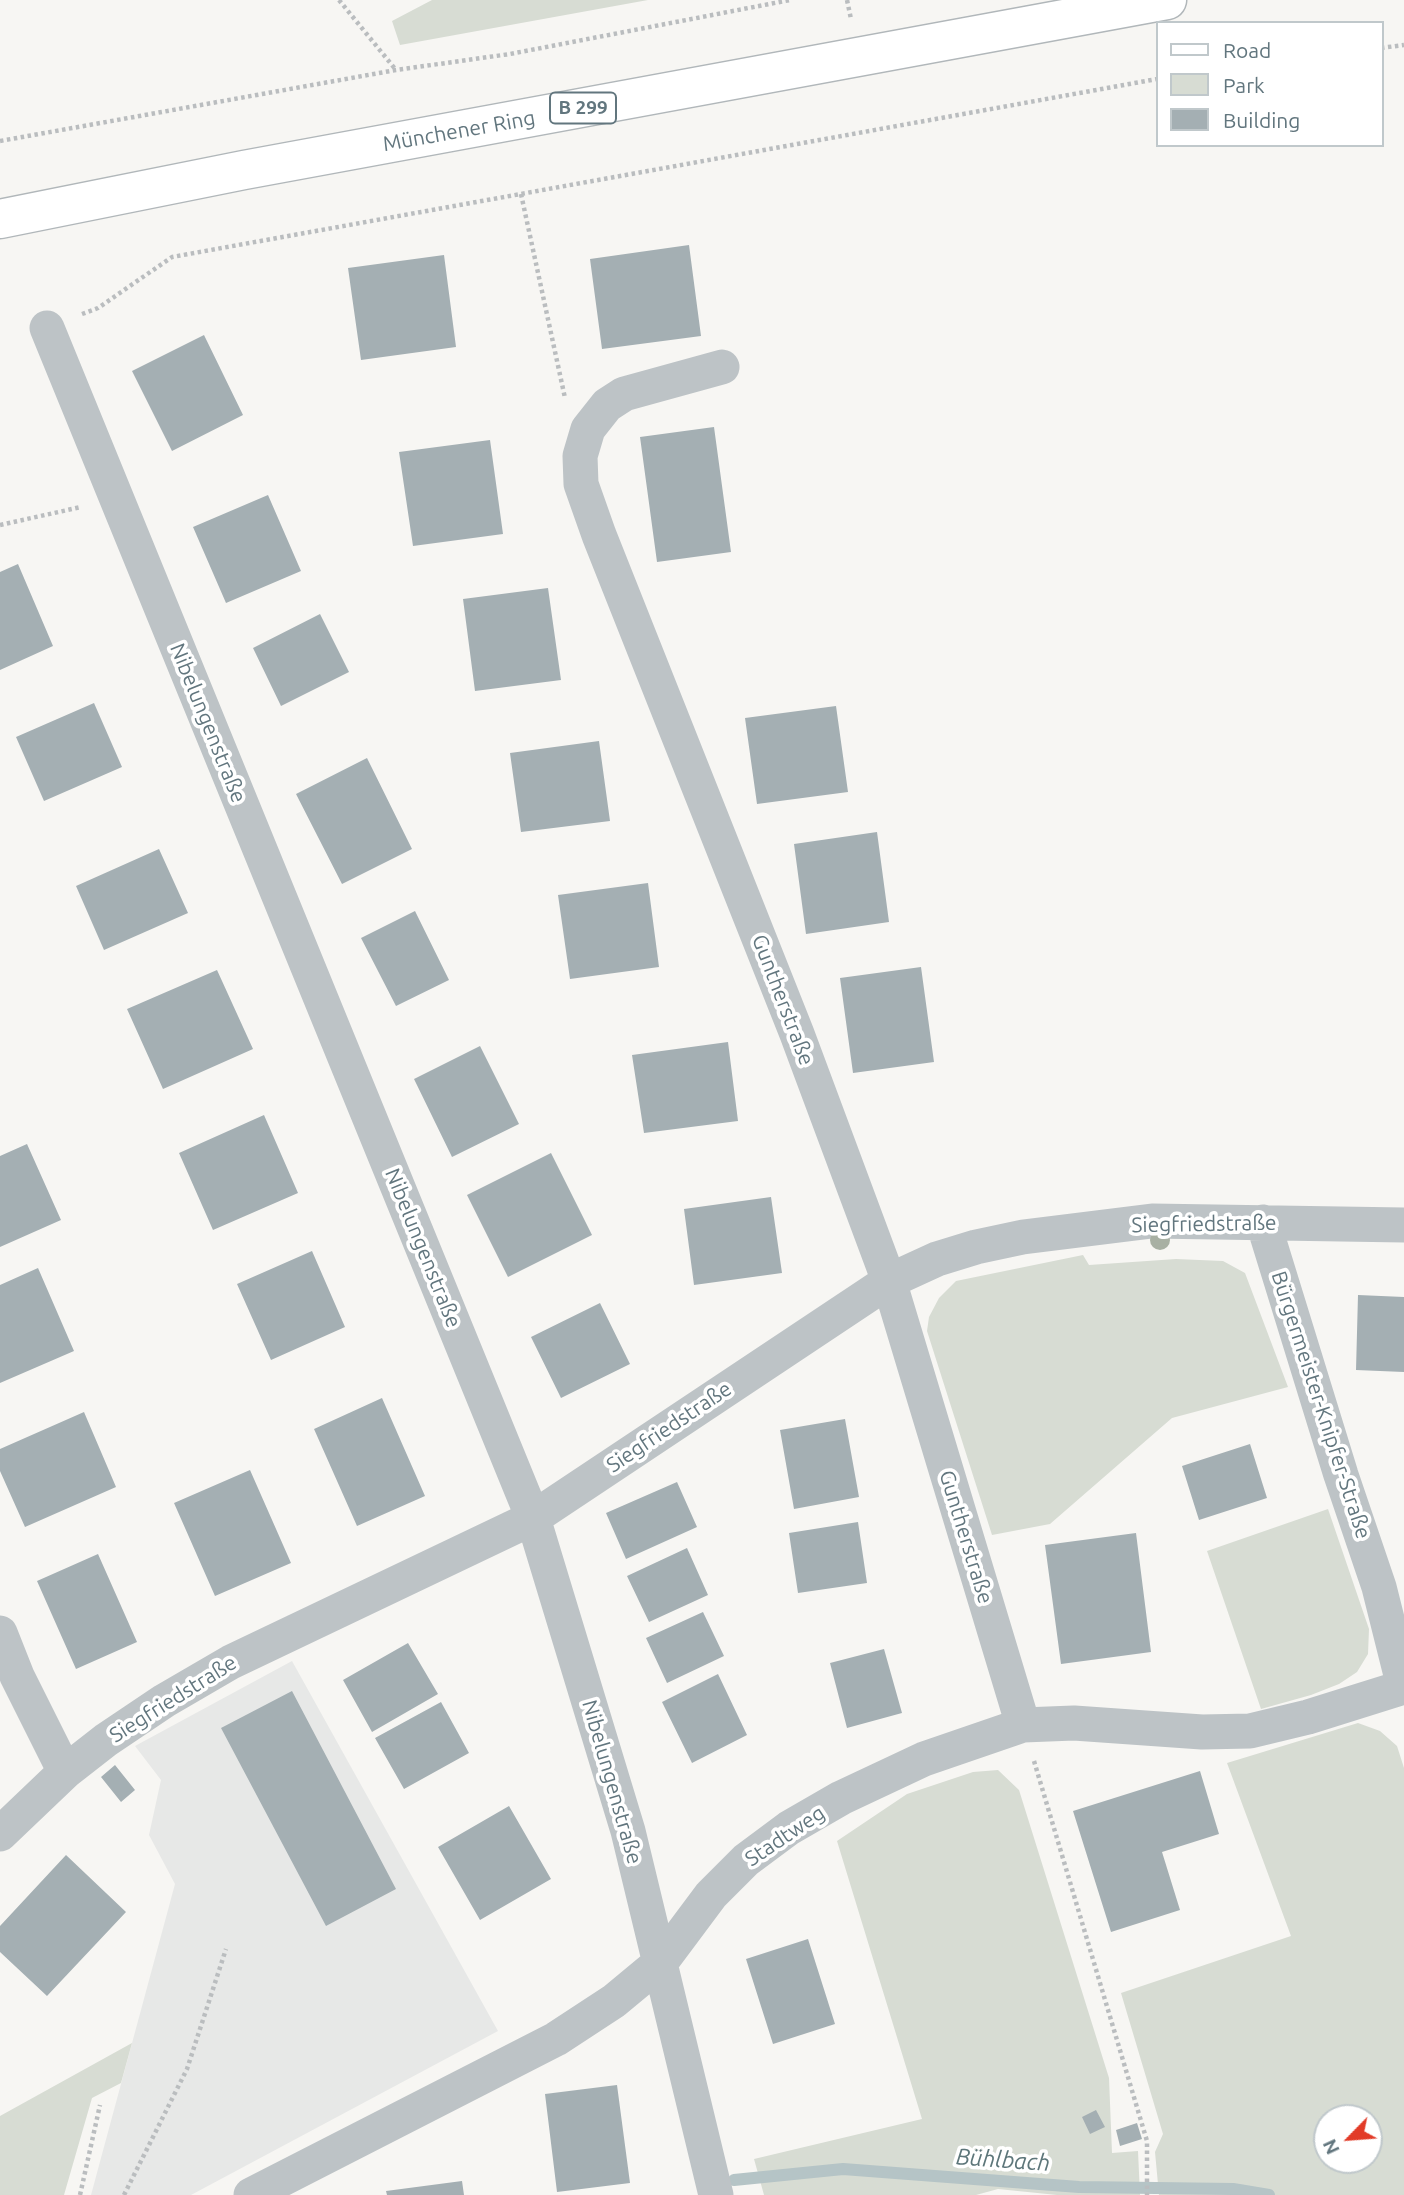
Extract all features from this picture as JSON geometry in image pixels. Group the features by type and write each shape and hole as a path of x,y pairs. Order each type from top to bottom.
{"main road":[{"name":"Münchener Ring","path":"0,219 244,170 1167,0"}],"street":[{"name":"Nibelungenstraße","path":"47,328 533,1518 628,1831 716,2195"},
{"name":"Guntherstraße","path":"722,367 624,394 607,405 588,429 580,456 581,484 797,1034 890,1281 1023,1725"},
{"name":"Siegfriedstraße","path":"0,1834 65,1772 106,1740 164,1701 231,1662 533,1518 890,1281 937,1259 1023,1237 1152,1221 1404,1225"},
{"name":"Bürgermeister-Knipfer-Straße","path":"1263,1222 1341,1475 1392,1587 1404,1686"},
{"path":"0,1633 65,1772"},
{"name":"Stadtweg","path":"251,2195 556,2039 614,2001 661,1962 711,1895 746,1860 789,1828 841,1798 924,1759 1023,1725 1074,1723 1202,1732 1250,1731 1308,1717 1404,1686"}],"path":[{"path":"339,0 396,70"},
{"path":"0,141 396,70 510,54 790,0"},
{"path":"1383,48 1404,45"},
{"path":"47,328 98,308 172,257 1156,79"},
{"path":"521,194 566,403 588,429"},
{"path":"0,525 117,499"},
{"path":"1023,1725 1147,2141 1147,2195"},
{"path":"124,2195 187,2069 226,1949"},
{"path":"80,2195 100,2105"}],"shaded area":[{"path":"292,1661 498,2031 191,2195 91,2195 175,1884 149,1835 161,1780 135,1746"}],"green space":[{"path":"432,0 648,0 400,45 392,21"},
{"path":"1083,1255 1089,1265 1176,1259 1223,1261 1245,1273 1288,1387 1172,1418 1050,1524 992,1535 927,1331 929,1317 939,1298 956,1281"},
{"path":"1328,1509 1369,1629 1368,1654 1357,1672 1339,1684 1261,1709 1207,1551"},
{"path":"1358,1723 1380,1731 1397,1746 1404,1768 1404,2195 1159,2195 1155,2152 1163,2134 1121,1993 1291,1936 1227,1763"},
{"path":"998,1770 1019,1790 1109,2078 1112,2153 1138,2151 1140,2195 1057,2195 998,2189 976,2195 764,2195 754,2159 922,2119 837,1841 907,1794 973,1772"},
{"path":"132,2043 121,2083 92,2098 64,2195 0,2195 0,2116"}],"building":[{"path":"689,245 701,336 602,349 590,259"},
{"path":"444,255 456,347 361,360 348,268"},
{"path":"204,335 243,415 172,451 132,371"},
{"path":"714,427 731,552 657,562 640,437"},
{"path":"490,440 503,534 413,546 399,452"},
{"path":"268,495 301,571 226,603 193,527"},
{"path":"18,564 53,646 0,670 0,572"},
{"path":"548,588 561,680 475,691 463,599"},
{"path":"320,614 349,672 281,706 253,648"},
{"path":"94,703 122,767 44,801 16,737"},
{"path":"836,706 848,792 757,804 745,718"},
{"path":"599,741 610,821 521,832 510,753"},
{"path":"367,758 412,849 342,884 296,794"},
{"path":"877,832 889,922 806,934 794,844"},
{"path":"159,849 188,913 104,950 76,886"},
{"path":"648,883 659,967 570,979 558,895"},
{"path":"415,911 449,980 396,1006 361,938"},
{"path":"921,967 934,1062 853,1073 840,978"},
{"path":"217,970 253,1049 163,1089 127,1009"},
{"path":"728,1042 738,1121 644,1133 632,1055"},
{"path":"480,1046 519,1124 452,1157 414,1079"},
{"path":"264,1115 298,1193 213,1230 179,1153"},
{"path":"27,1144 61,1220 0,1247 0,1156"},
{"path":"551,1153 592,1235 508,1277 467,1195"},
{"path":"771,1197 782,1273 694,1285 684,1209"},
{"path":"312,1251 345,1327 271,1360 237,1284"},
{"path":"38,1268 74,1351 0,1383 0,1285"},
{"path":"1358,1295 1404,1297 1404,1372 1356,1370"},
{"path":"600,1303 630,1364 561,1398 531,1337"},
{"path":"382,1398 425,1496 357,1526 314,1429"},
{"path":"84,1412 116,1487 25,1527 0,1471 0,1449"},
{"path":"845,1419 859,1497 794,1509 780,1430"},
{"path":"1250,1444 1267,1498 1199,1520 1182,1466"},
{"path":"250,1470 291,1563 215,1596 174,1503"},
{"path":"677,1482 697,1527 626,1559 606,1513"},
{"path":"858,1522 867,1583 798,1593 789,1533"},
{"path":"1136,1533 1151,1652 1061,1664 1045,1545"},
{"path":"687,1548 708,1595 649,1622 627,1576"},
{"path":"98,1554 137,1642 76,1669 37,1581"},
{"path":"703,1612 724,1656 667,1683 646,1638"},
{"path":"408,1643 438,1694 372,1732 343,1680"},
{"path":"884,1649 902,1713 847,1728 830,1663"},
{"path":"718,1674 747,1735 692,1763 662,1702"},
{"path":"292,1691 396,1889 326,1926 221,1728"},
{"path":"441,1702 469,1753 404,1789 375,1738"},
{"path":"115,1765 135,1790 121,1802 101,1777"},
{"path":"1200,1771 1219,1834 1162,1852 1180,1910 1111,1932 1073,1811"},
{"path":"509,1806 551,1879 480,1920 438,1847"},
{"path":"66,1855 126,1912 47,1996 0,1952 0,1926"},
{"path":"808,1939 835,2024 773,2044 746,1959"},
{"path":"617,2085 630,2183 557,2192 545,2094"},
{"path":"1096,2110 1105,2127 1090,2134 1082,2117"},
{"path":"1137,2123 1142,2139 1120,2146 1116,2130"},
{"path":"462,2181 464,2195 387,2195 386,2191"}],"waterway":[{"name":"Bühlbach","path":"734,2180 843,2169 1079,2187 1233,2189 1269,2195"}]}
